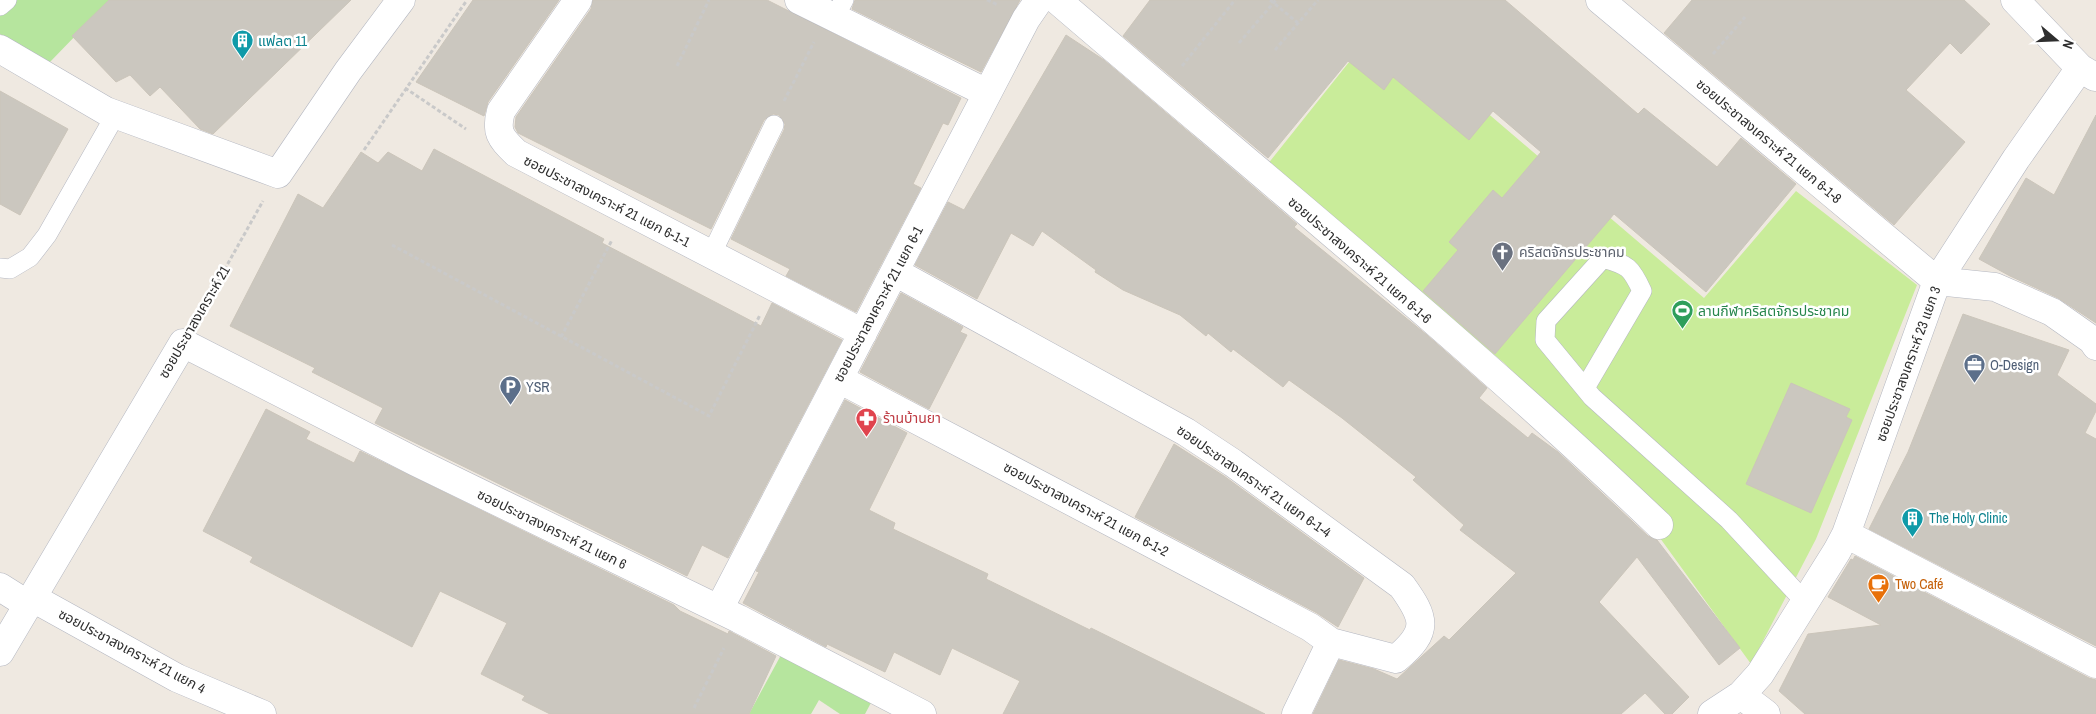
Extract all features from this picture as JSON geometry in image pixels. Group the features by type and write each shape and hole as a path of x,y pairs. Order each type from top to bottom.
{"street":[{"path":"0,49 106,111 278,174 348,71 401,0"},
{"path":"498,128 501,111 578,0"},
{"path":"799,0 836,11 987,93"},
{"name":"ซอยประชาสงเคราะห์ 21 แยก 6-1","path":"729,614 839,379 1026,19 1039,0"},
{"name":"ซอยประชาสงเคราะห์ 21 แยก 6-1-6","path":"1056,0 1488,370 1604,473 1659,525"},
{"name":"ซอยประชาสงเคราะห์ 21 แยก 6-1-8","path":"1600,0 1937,281"},
{"name":"ซอยประชาสงเคราะห์ 23 แยก 3","path":"1712,714 1741,695 1760,674 1806,603 1846,534 1937,281 2016,159 2088,73 2015,0"},
{"name":"ซอยประชาสงเคราะห์ 21 แยก 6-1-1","path":"498,128 502,139 516,153 863,333"},
{"name":"ซอยประชาสงเคราะห์ 21 แยก 6-1-4","path":"894,272 1186,432 1234,463 1402,586 1420,611 1420,626 1412,646 1396,659 1330,642"},
{"path":"1937,281 1995,287 2052,312 2092,340 2096,346"},
{"name":"ซอยประชาสงเคราะห์ 21","path":"0,652 29,600 183,343"},
{"name":"ซอยประชาสงเคราะห์ 21 แยก 6","path":"183,343 424,466 729,614 922,714"},
{"name":"ซอยประชาสงเคราะห์ 21 แยก 6-1-2","path":"839,379 1310,627 1330,642"},
{"path":"1846,534 2096,664"},
{"name":"ซอยประชาสงเคราะห์ 21 แยก 4","path":"0,587 29,600 176,678 262,714"},
{"path":"1296,714 1330,642"},
{"path":"1741,695 1766,714"}],"lane":[{"path":"0,6 7,0"},
{"path":"0,268 10,269 30,257 47,235 116,114"},
{"path":"711,255 774,125"},
{"path":"1584,388 1642,291 1633,271 1619,262 1603,258 1546,321 1544,340 1584,388 1729,520 1806,603"}],"path":[{"path":"364,150 467,0"},
{"path":"677,66 709,0"},
{"path":"1164,91 1235,0"},
{"path":"1275,50 1318,0"},
{"path":"1239,43 1273,1 1298,23"},
{"path":"781,106 836,11"},
{"path":"1693,78 1745,17"},
{"path":"405,88 463,129 498,128"},
{"name":"ซอยประชาสงเคราะห์ 21","path":"183,343 278,174"},
{"path":"561,337 627,212"},
{"path":"392,245 709,416 774,287"},
{"path":"694,708 729,614"}],"green space":[{"path":"0,0 110,0 50,62 0,34"},
{"name":"ลานกีฬาคริสตจักรประชาคม","path":"1381,22 1704,298 1796,191 1917,285 1816,539 1751,664 1660,538 1671,522 1503,362 1267,165"},
{"path":"781,655 873,699 865,714 840,714 819,700 811,714 749,714"}],"building":[{"name":"แฟลต 11","path":"109,0 351,0 213,134 200,129 160,87 150,96 130,75 116,82 72,36"},
{"path":"473,0 559,0 488,102 484,116 416,82"},
{"path":"593,0 767,0 961,98 948,125 943,123 913,184 921,188 856,312 786,276 790,269 731,239 784,130 785,124 779,115 773,114 764,120 711,229 518,133 515,127 516,117 591,9"},
{"path":"855,0 1020,0 981,72 852,9"},
{"path":"1150,0 1505,0 1638,114 1644,108 1717,167 1741,138 1796,184 1706,292 1614,214 1495,354 1423,291 1458,250 1449,242 1493,190 1502,198 1541,152 1493,111 1469,140 1393,77 1384,90 1348,61 1268,158 1123,36"},
{"path":"1692,0 1964,0 1990,24 1961,54 1950,43 1906,90 1965,142 1894,225 1664,33"},
{"path":"1066,35 1104,60 1297,224 1294,227 1427,335 1487,388 1479,398 1528,438 1532,433 1558,452 1648,536 1657,540 1740,648 1719,665 1637,557 1599,602 1689,697 1672,714 1665,714 1645,693 1621,714 1313,714 1339,660 1374,669 1397,679 1444,636 1449,640 1516,573 1460,530 1464,525 1413,480 1416,477 1342,418 1289,380 1283,387 1233,349 1231,352 1208,333 1206,336 1180,315 1123,290 1095,272 1096,270 1042,231 1033,246 1011,233 977,299 915,265 948,202 964,210"},
{"path":"0,91 68,129 20,215 0,204"},
{"path":"2096,115 2096,323 2058,298 2010,276 1979,259 2026,178 2054,195"},
{"path":"434,149 604,239 602,243 761,326 772,303 842,340 728,558 702,545 687,576 375,423 383,408 312,372 315,368 230,326 298,194 323,208 361,152 378,163 388,152 422,171"},
{"path":"901,293 963,327 960,332 967,335 929,409 860,372"},
{"path":"1963,314 2069,350 2057,375 2096,404 2096,411 2085,433 2096,439 2096,646 1869,529 1908,452"},
{"path":"1791,383 1850,409 1846,417 1852,420 1811,513 1746,484"},
{"path":"845,400 907,433 869,510 895,523 893,529 988,574 986,579 1090,630 1091,628 1265,714 1003,714 1020,681 952,648 940,675 894,652 885,672 827,644 826,647 743,603 759,572 756,571"},
{"path":"266,409 310,432 306,439 354,463 360,451 674,605 680,611 728,634 729,631 776,656 749,714 550,714 522,700 525,696 481,674 507,623 440,591 412,647 250,562 253,557 203,531"},
{"path":"1174,444 1224,476 1364,578 1338,627 1317,613 1135,517"},
{"path":"1855,556 2096,680 2096,714 1805,714 1779,691 1808,634 1881,625 1828,597 1851,559 1853,560"}],"place":[{"name":"แฟลต 11","path":"242,60"},
{"name":"คริสตจักรประชาคม","path":"1503,271"},
{"name":"ลานกีฬาคริสตจักรประชาคม","path":"1682,330"},
{"name":"O-Design","path":"1974,384"},
{"name":"YSR","path":"510,406"},
{"name":"ร้านบ้านยา","path":"867,437"},
{"name":"The Holy Clinic","path":"1913,537"},
{"name":"Two Café","path":"1879,603"}]}
